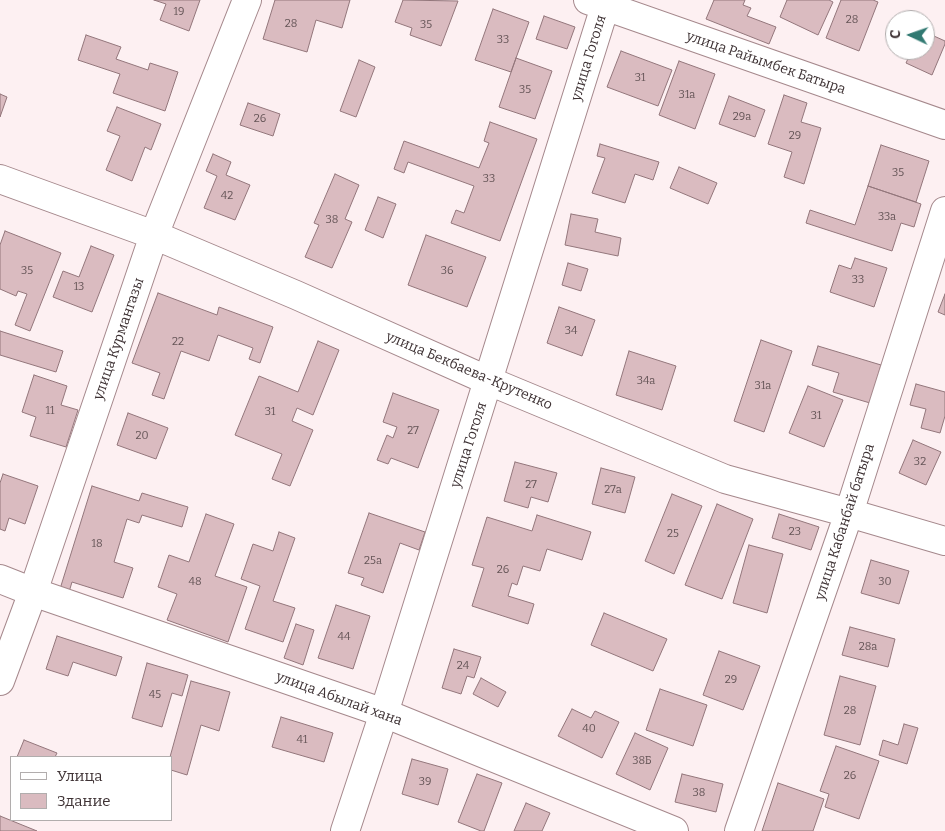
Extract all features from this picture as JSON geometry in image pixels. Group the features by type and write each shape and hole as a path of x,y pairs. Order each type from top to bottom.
{"street":[{"name":"улица Курмангазы","path":"0,681 33,592 154,235 247,0"},
{"name":"улица Райымбек Батыра","path":"600,2 945,125"},
{"name":"улица Гоголя","path":"345,831 489,381 600,2"},
{"name":"улица Бекбаева-Крутенко","path":"0,179 154,235 296,295 489,381 725,479 945,541"},
{"name":"улица Кабанбай батыра","path":"739,831 849,513 945,211"},
{"name":"улица Абылай хана","path":"0,579 384,713 674,831"}],"building":[{"path":"154,0 200,0 189,31 160,20 166,4"},
{"path":"275,0 350,0 342,28 316,20 307,52 263,39"},
{"path":"403,0 458,1 441,46 410,35 412,28 395,22"},
{"path":"714,0 745,0 743,5 751,8 747,16 776,27 769,44 706,19"},
{"path":"787,0 829,0 833,2 818,35 780,17"},
{"path":"841,0 873,0 878,2 859,51 826,38"},
{"path":"493,9 529,22 511,72 475,60"},
{"path":"544,16 575,27 567,49 536,39"},
{"path":"86,35 121,47 116,59 148,70 150,63 178,72 165,111 113,93 120,74 78,60"},
{"path":"935,36 945,41 932,75 906,63 907,60 935,60"},
{"path":"621,51 672,70 658,106 607,87"},
{"path":"516,58 552,71 535,119 499,107"},
{"path":"359,60 375,67 356,117 340,111"},
{"path":"679,61 715,74 695,129 659,115"},
{"path":"0,94 7,97 0,117"},
{"path":"784,95 807,103 801,122 821,128 804,184 784,177 792,152 768,144"},
{"path":"729,96 765,110 755,137 719,124"},
{"path":"248,103 280,114 273,136 240,125"},
{"path":"117,107 161,124 151,150 145,147 132,181 106,170 120,136 107,131"},
{"path":"490,122 537,139 500,241 451,223 456,210 464,213 474,186 408,162 404,173 394,169 404,141 479,168 489,143 484,141"},
{"path":"600,144 659,162 653,180 635,174 625,203 592,193 605,158 597,156"},
{"path":"881,145 929,161 916,202 868,186"},
{"path":"213,154 231,162 226,175 250,185 235,220 204,208 217,176 206,171"},
{"path":"679,167 717,183 708,204 670,188"},
{"path":"335,174 359,185 345,219 352,222 332,268 305,257 319,225 314,223"},
{"path":"868,186 921,204 914,227 901,223 892,251 806,223 810,210 855,225"},
{"path":"378,197 396,204 383,238 365,230"},
{"path":"571,214 598,219 595,232 621,238 618,256 565,245"},
{"path":"5,231 61,253 30,331 15,325 27,294 18,291 16,296 0,289 0,245"},
{"path":"426,235 486,257 467,307 408,285"},
{"path":"91,246 114,255 92,312 53,297 63,271 79,277"},
{"path":"855,258 887,268 874,307 830,292 839,265 851,269"},
{"path":"568,263 588,269 581,291 562,285"},
{"path":"158,293 217,315 219,307 273,327 260,363 249,359 253,348 218,335 209,361 181,351 164,399 152,395 160,373 132,363"},
{"path":"945,294 945,315 938,312"},
{"path":"559,307 595,320 582,356 547,343"},
{"path":"0,331 63,351 56,372 0,355"},
{"path":"761,340 792,351 764,432 734,421"},
{"path":"318,341 339,350 313,415 297,408 292,421 313,430 290,486 272,479 282,454 235,435 259,376 298,392"},
{"path":"818,346 881,365 870,403 833,392 839,373 812,365"},
{"path":"629,351 676,366 662,410 616,395"},
{"path":"34,375 67,386 61,405 78,410 66,447 30,436 36,417 22,412"},
{"path":"916,384 945,392 945,416 940,433 921,428 926,409 910,405"},
{"path":"808,386 843,400 824,447 789,433"},
{"path":"393,393 439,410 418,468 391,458 388,464 377,460 387,435 393,438 397,427 383,422"},
{"path":"128,413 168,428 156,459 117,445"},
{"path":"913,440 941,452 926,485 899,473"},
{"path":"515,462 557,473 548,502 531,497 528,508 504,501"},
{"path":"601,468 635,477 625,513 592,504"},
{"path":"3,474 38,486 25,524 9,518 5,531 0,529 0,483"},
{"path":"92,486 139,501 142,493 188,507 182,527 142,515 139,523 127,519 114,562 133,568 123,598 72,582 69,592 60,589"},
{"path":"672,494 702,506 674,574 645,561"},
{"path":"717,504 753,519 722,599 685,585"},
{"path":"369,513 425,532 419,550 400,543 383,593 361,585 364,578 348,573"},
{"path":"206,514 234,524 215,576 247,587 228,642 167,620 177,594 158,587 169,555 189,562"},
{"path":"779,514 819,527 811,550 772,538"},
{"path":"537,515 591,532 582,560 547,549 540,571 523,566 517,585 512,583 508,596 534,604 528,624 472,606 484,568 472,565 487,517 532,531"},
{"path":"279,532 295,538 273,601 295,608 283,642 245,629 260,586 241,579 253,544 273,551"},
{"path":"749,545 783,554 767,613 733,603"},
{"path":"871,560 909,571 899,604 861,593"},
{"path":"336,605 370,616 353,669 318,658"},
{"path":"604,613 667,639 653,671 591,645"},
{"path":"296,624 314,630 303,665 284,658"},
{"path":"850,627 895,639 888,667 842,655"},
{"path":"57,636 122,657 116,676 73,662 68,676 46,669"},
{"path":"454,649 481,657 474,678 467,676 461,694 442,688"},
{"path":"719,651 760,666 743,710 703,695"},
{"path":"147,663 188,675 182,696 172,693 162,727 132,718"},
{"path":"840,676 876,686 860,745 824,735"},
{"path":"481,678 506,692 498,707 473,694"},
{"path":"191,681 230,692 219,731 201,725 187,775 172,770 172,756 170,756"},
{"path":"660,689 707,705 693,746 646,730"},
{"path":"572,709 591,718 595,711 619,722 602,758 558,736"},
{"path":"281,717 333,733 324,762 272,747"},
{"path":"904,724 918,728 907,764 879,755 883,740 898,745"},
{"path":"635,733 668,748 650,790 616,774"},
{"path":"24,740 57,753 56,756 17,756"},
{"path":"836,746 879,761 859,819 825,807 829,794 820,791"},
{"path":"412,759 448,769 438,805 402,794"},
{"path":"477,774 502,783 484,831 458,822"},
{"path":"682,774 723,784 716,812 675,802"},
{"path":"778,783 824,799 813,831 762,831"},
{"path":"526,803 550,813 542,831 514,831"},
{"path":"0,816 37,831 0,831"}]}
